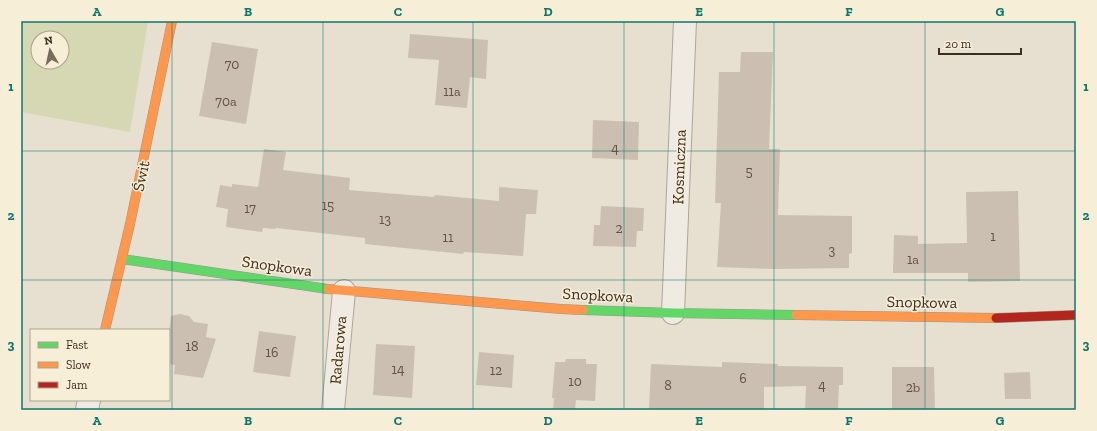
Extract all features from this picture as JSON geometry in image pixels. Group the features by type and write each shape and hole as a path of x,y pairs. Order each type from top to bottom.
{"street":[{"name":"Świt","path":"105,329 154,115 172,21"},
{"name":"Kosmiczna","path":"673,313 685,21"},
{"name":"Snopkowa","path":"122,259 344,291 561,309 673,313 981,318 1076,315"},
{"name":"Radarowa","path":"332,410 344,291"}],"green space":[{"path":"21,21 148,21 130,132 21,112"}],"building":[{"path":"410,34 488,40 486,79 470,77 467,108 435,105 439,60 408,58"},
{"path":"212,42 258,49 246,124 199,116"},
{"path":"741,52 773,52 769,149 780,149 778,215 852,216 852,253 849,254 849,268 773,269 717,267 721,203 715,203 719,72 740,72"},
{"path":"593,120 639,122 638,160 592,158"},
{"path":"264,149 286,152 283,170 350,178 349,190 434,197 435,195 499,201 499,187 538,190 536,214 526,214 523,256 464,252 463,254 365,244 365,238 276,228 263,228 262,232 226,227 228,209 216,207 220,185 232,187 232,184 258,187"},
{"path":"1018,191 1020,281 968,282 968,273 893,273 894,235 918,236 918,244 967,243 966,192"},
{"path":"601,206 644,208 643,231 637,231 636,247 593,246 594,225 600,225"},
{"path":"180,314 189,316 194,322 208,324 206,337 216,339 203,378 174,374 175,365 170,364 169,329 171,316"},
{"path":"259,331 296,336 290,377 253,372"},
{"path":"376,344 415,346 412,398 373,395"},
{"path":"479,352 514,355 512,388 476,385"},
{"path":"566,359 586,359 586,364 597,364 595,401 576,400 575,410 553,410 554,398 552,398 555,362 565,362"},
{"path":"722,362 778,364 778,366 843,367 843,385 839,385 838,410 805,410 806,386 764,387 764,410 649,410 651,364 722,367"},
{"path":"892,367 934,367 935,410 892,410"},
{"path":"1030,372 1031,399 1005,399 1004,373"}],"traffic: fast":[{"path":"122,259 328,289"},
{"path":"583,310 796,315"}],"traffic: slow":[{"path":"105,329 130,224 172,21"},
{"path":"328,289 583,310"},
{"path":"796,315 996,318"}],"traffic: jam":[{"path":"996,318 1076,315"}]}
